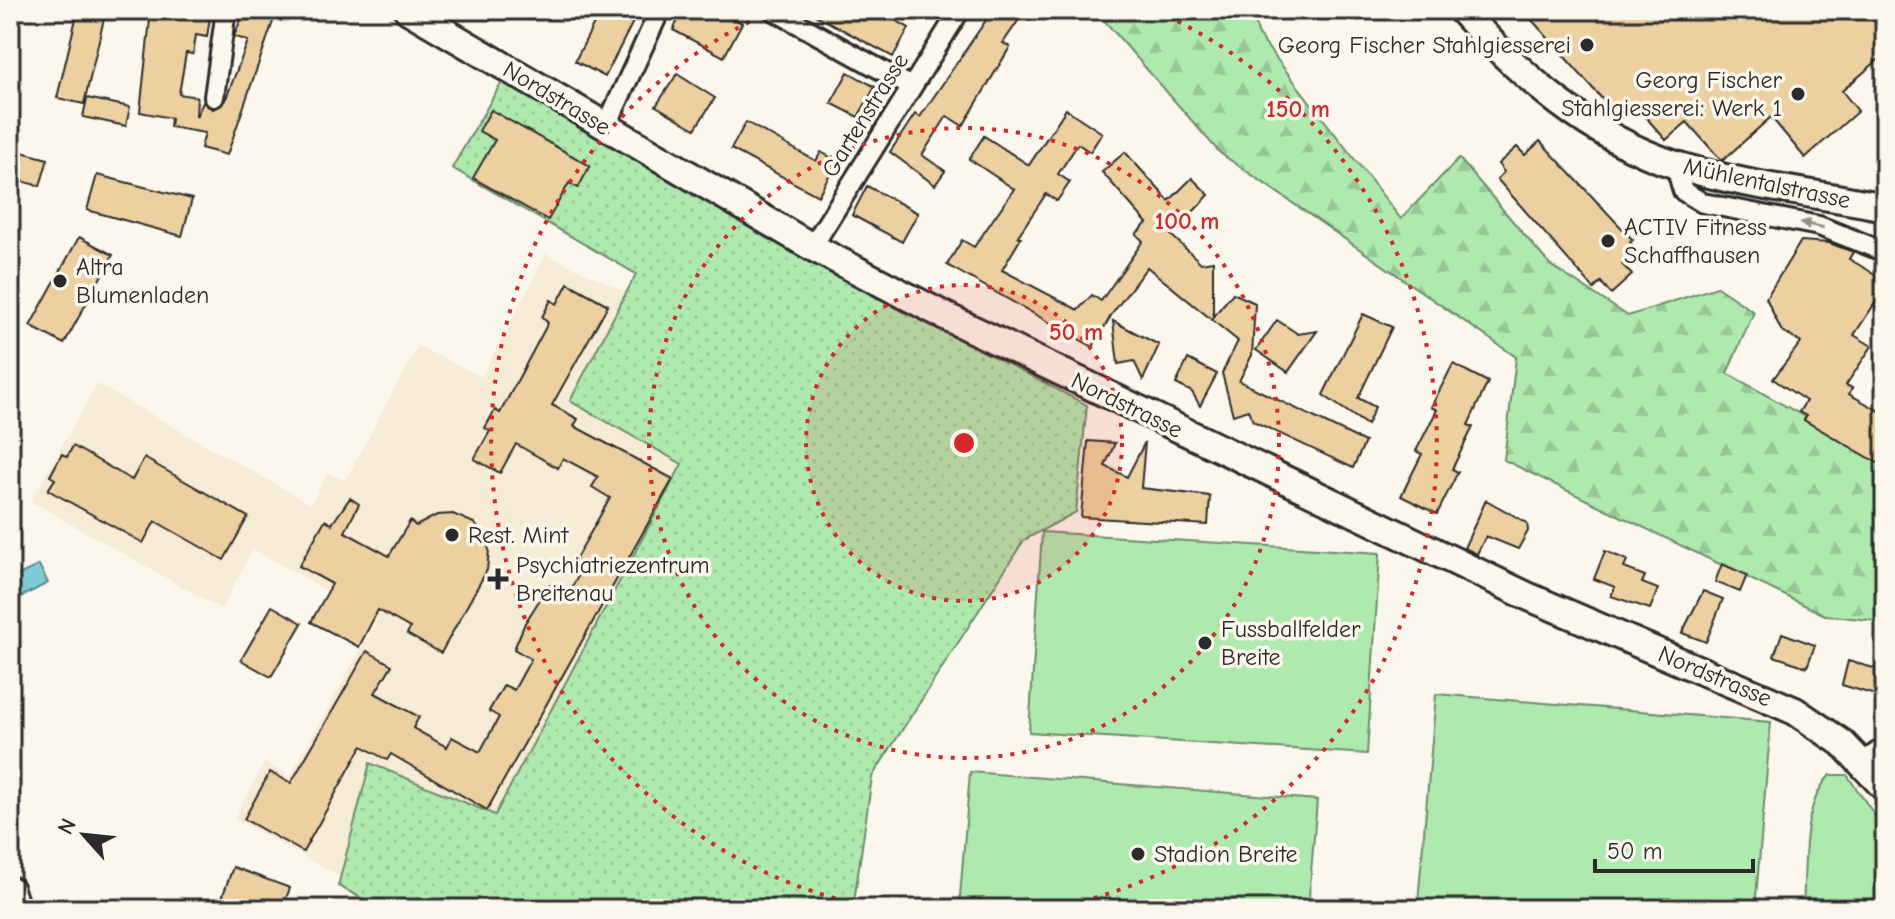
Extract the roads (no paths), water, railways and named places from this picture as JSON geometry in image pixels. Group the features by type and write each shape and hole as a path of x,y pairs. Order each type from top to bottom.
{"street":[{"path":"214,97 226,10"},
{"name":"Nordstrasse","path":"408,10 812,247 1120,403 1512,590 1781,704 1817,724 1863,762 1885,788"},
{"path":"606,127 660,10"},
{"name":"Gartenstrasse","path":"812,247 960,10"},
{"name":"Mühlentalstrasse","path":"1461,10 1536,85 1589,124 1675,164 1749,184 1885,207"},
{"path":"784,13 910,86"},
{"path":"1675,164 1683,191 1703,203 1819,226 1885,252"},
{"path":"1863,762 1885,747"},
{"path":"10,890 16,909"}],"water":[{"path":"39,565 48,583 15,600 10,579"}],"place":[{"name":"Georg Fischer Stahlgiesserei","path":"1587,45"},
{"name":"Georg Fischer Stahlgiesserei: Werk 1","path":"1798,94"},
{"name":"ACTIV Fitness Schaffhausen","path":"1608,241"},
{"name":"Altra Blumenladen","path":"60,281"},
{"name":"Rest. Mint","path":"452,535"},
{"name":"Psychiatriezentrum Breitenau","path":"498,579"},
{"name":"Fussballfelder Breite","path":"1205,643"},
{"name":"Stadion Breite","path":"1138,854"}]}
